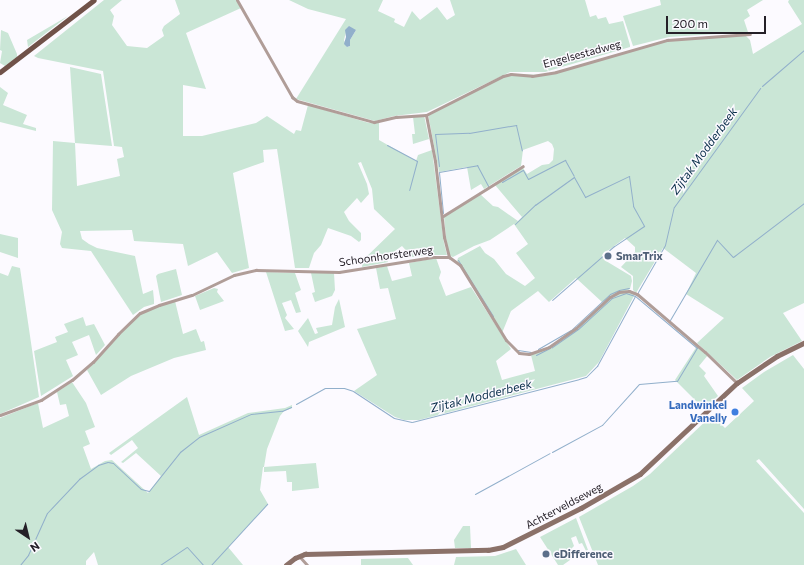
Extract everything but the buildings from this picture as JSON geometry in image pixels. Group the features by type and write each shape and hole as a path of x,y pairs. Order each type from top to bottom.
{"main road":[{"path":"0,72 94,0"}],"street":[{"name":"Engelsestadweg","path":"238,0 287,89 296,101 369,122 426,114 503,76 511,74 542,75 667,40 750,34"},
{"path":"426,114 435,161 443,216 445,242 449,257"},
{"path":"443,216 523,166"},
{"name":"Schoonhorsterweg","path":"0,415 41,400 72,380 93,362 118,334 140,313 152,307 192,295 246,271 338,272 433,257 449,257 460,266 506,340 520,353 534,353 549,347 576,328 610,297 619,292 629,291 637,294 706,352 737,383"},
{"name":"Achterveldseweg","path":"286,565 299,556 305,554 488,550 503,548 581,508 640,474 737,383 777,356 804,343"},
{"path":"299,556 307,565"}],"green space":[{"path":"104,0 122,0 110,10 114,16 112,25 127,46 147,48 164,36 162,30 164,26 180,14 175,0 236,0 241,8 186,33 206,89 183,85 183,136 202,136 256,123 267,116 294,134 296,130 301,131 308,105 369,123 379,123 379,140 416,161 418,155 432,150 444,243 447,255 412,257 402,246 385,258 388,262 362,267 363,260 395,229 374,209 372,189 361,162 358,163 367,184 369,194 361,203 357,198 344,212 349,221 361,233 361,240 359,242 351,236 328,228 321,245 314,253 309,268 295,268 277,149 263,150 264,162 233,173 249,268 232,273 217,252 188,266 183,244 134,241 132,230 80,231 82,239 97,248 135,256 143,294 153,290 154,304 144,307 133,315 91,251 62,248 60,244 62,232 52,210 53,141 75,143 77,186 120,176 117,159 124,157 122,147 114,146 103,71 34,56"},
{"path":"289,0 383,0 378,11 395,19 394,22 404,27 412,11 420,20 437,7 447,20 455,15 450,0 585,0 590,17 596,15 598,19 606,17 609,24 623,21 630,47 545,72 510,72 427,112 394,116 375,121 296,99 346,19 308,9","holes":["356,30 350,40 350,46 347,47 344,40 346,32"]},
{"path":"660,0 763,0 747,10 750,16 744,20 748,32 669,37 633,46 623,16 661,5"},
{"path":"789,0 804,0 804,303 783,313 802,341 770,357 737,380 697,343 724,318 686,294 696,273 663,248 636,293 633,290 633,276 621,267 635,252 635,247 625,238 602,255 606,261 631,276 632,281 630,289 602,302 576,278 549,302 538,291 511,311 502,333 457,261 458,258 480,246 485,253 494,259 506,274 525,286 535,278 516,253 528,244 514,224 490,240 474,246 453,257 450,256 447,248 444,217 480,194 493,206 498,207 518,221 522,217 495,185 523,168 527,174 542,165 549,164 553,160 554,149 552,144 548,141 523,150 521,166 484,189 481,184 471,190 467,167 439,172 428,114 507,74 550,75 664,41 744,34 750,40 753,54 802,24 788,2"},
{"path":"68,16 28,47 27,40"},
{"path":"1,30 8,33 17,54 17,57 5,66 0,63 2,51 0,50"},
{"path":"70,67 101,74 112,146 75,143"},
{"path":"0,87 8,93 3,105 27,115 23,124 36,128 36,131 0,122"},
{"path":"424,115 429,139 413,144 412,134 415,134 413,117"},
{"path":"0,234 18,238 18,258 0,252"},
{"path":"436,258 441,272 439,278 446,296 471,287 511,349 496,361 502,380 535,371 531,355 564,339 613,296 628,292 635,294 599,362 586,376 419,420 404,420 395,417 354,391 377,375 357,329 396,319 388,288 380,289 376,268 387,266 392,281 412,276 409,263"},
{"path":"12,266 20,268 39,397 0,414 0,273 8,276"},
{"path":"176,269 182,295 161,302 156,276 158,274"},
{"path":"266,272 295,273 301,290 295,293 301,312 296,313 291,300 282,303 287,315 285,318 294,329 285,331"},
{"path":"311,273 334,273 335,290 332,296 315,302 312,293 315,292"},
{"path":"214,288 218,289 217,292 224,301 200,310 195,296"},
{"path":"339,299 345,327 309,342 308,347 298,331 308,318 315,334 318,333 316,328 332,325 335,307"},
{"path":"175,301 183,334 196,329 201,342 204,341 206,350 174,358 131,376 101,395 87,370 117,336 144,311"},
{"path":"83,317 86,326 94,324 105,345 96,355 89,335 72,342 78,355 66,360 73,376 41,396 34,351 57,342 55,337 68,332 64,324"},
{"path":"697,346 708,355 699,366 706,373 704,376 718,396 704,409 675,380"},
{"path":"793,355 804,369 804,509 759,459 756,461 804,513 804,565 598,565 579,517 633,486 650,474 712,415 725,428 754,401 742,388 764,372"},
{"path":"72,382 86,403 95,427 85,431 90,444 83,447 91,469 105,461 112,460 148,493 161,476 136,453 123,463 121,462 138,448 132,440 111,455 109,453 187,397 199,435 248,413 285,408 292,405 292,408 284,411 280,416 267,449 260,490 268,504 228,547 243,565 98,565 94,552 86,561 86,565 0,565 0,418 38,403 43,428 69,416 66,404 60,405 57,392"},
{"path":"316,463 319,488 292,491 292,482 287,482 286,471 264,472 264,467"},
{"path":"576,518 588,550 586,551 582,543 579,544 576,536 571,538 574,546 571,549 570,560 563,565 558,565 540,537"},
{"path":"463,526 470,526 471,548 455,548 454,540"},
{"path":"516,549 526,565 454,565 456,557 495,556"},
{"path":"408,558 413,565 361,565 361,559"}],"water":[{"path":"349,26 356,30 350,40 350,46 347,47 344,44 346,37 345,30"}],"waterway":[{"name":"Zijtak Modderbeek","path":"762,86 804,50"},
{"name":"Zijtak Modderbeek","path":"638,292 665,245 674,207 760,88"},
{"path":"439,166 435,134 469,133 516,125 522,150"},
{"path":"387,145 417,161 409,190"},
{"path":"502,182 523,170 528,179 565,160 574,176"},
{"path":"443,213 439,172 477,165 488,186"},
{"path":"515,224 535,205 574,177 585,197 629,176 633,206 644,226 614,246 552,300"},
{"path":"670,320 717,240 733,257 804,203"},
{"path":"458,260 493,316"},
{"path":"538,349 571,330 610,294 629,288"},
{"path":"552,347 578,329 612,298 626,293 635,296 697,348 677,381 639,384 602,425 552,452"},
{"name":"Zijtak Modderbeek","path":"296,404 325,388 344,388 353,391 394,418 412,422 586,377 597,366 635,296"},
{"path":"536,355 550,348"},
{"path":"518,350 531,352"},
{"name":"Zijtak Modderbeek","path":"20,565 28,555 47,513 79,479 98,465 108,462 113,463 141,489 149,491 180,452 199,437 251,414 282,411 291,407"},
{"path":"475,494 550,453"},
{"path":"211,565 267,504"},
{"path":"160,565 187,547 203,565"}],"place":[{"name":"SmarTrix","path":"608,256"},
{"name":"Landwinkel Vanelly","path":"735,412"},
{"name":"eDifference","path":"546,554"}]}
